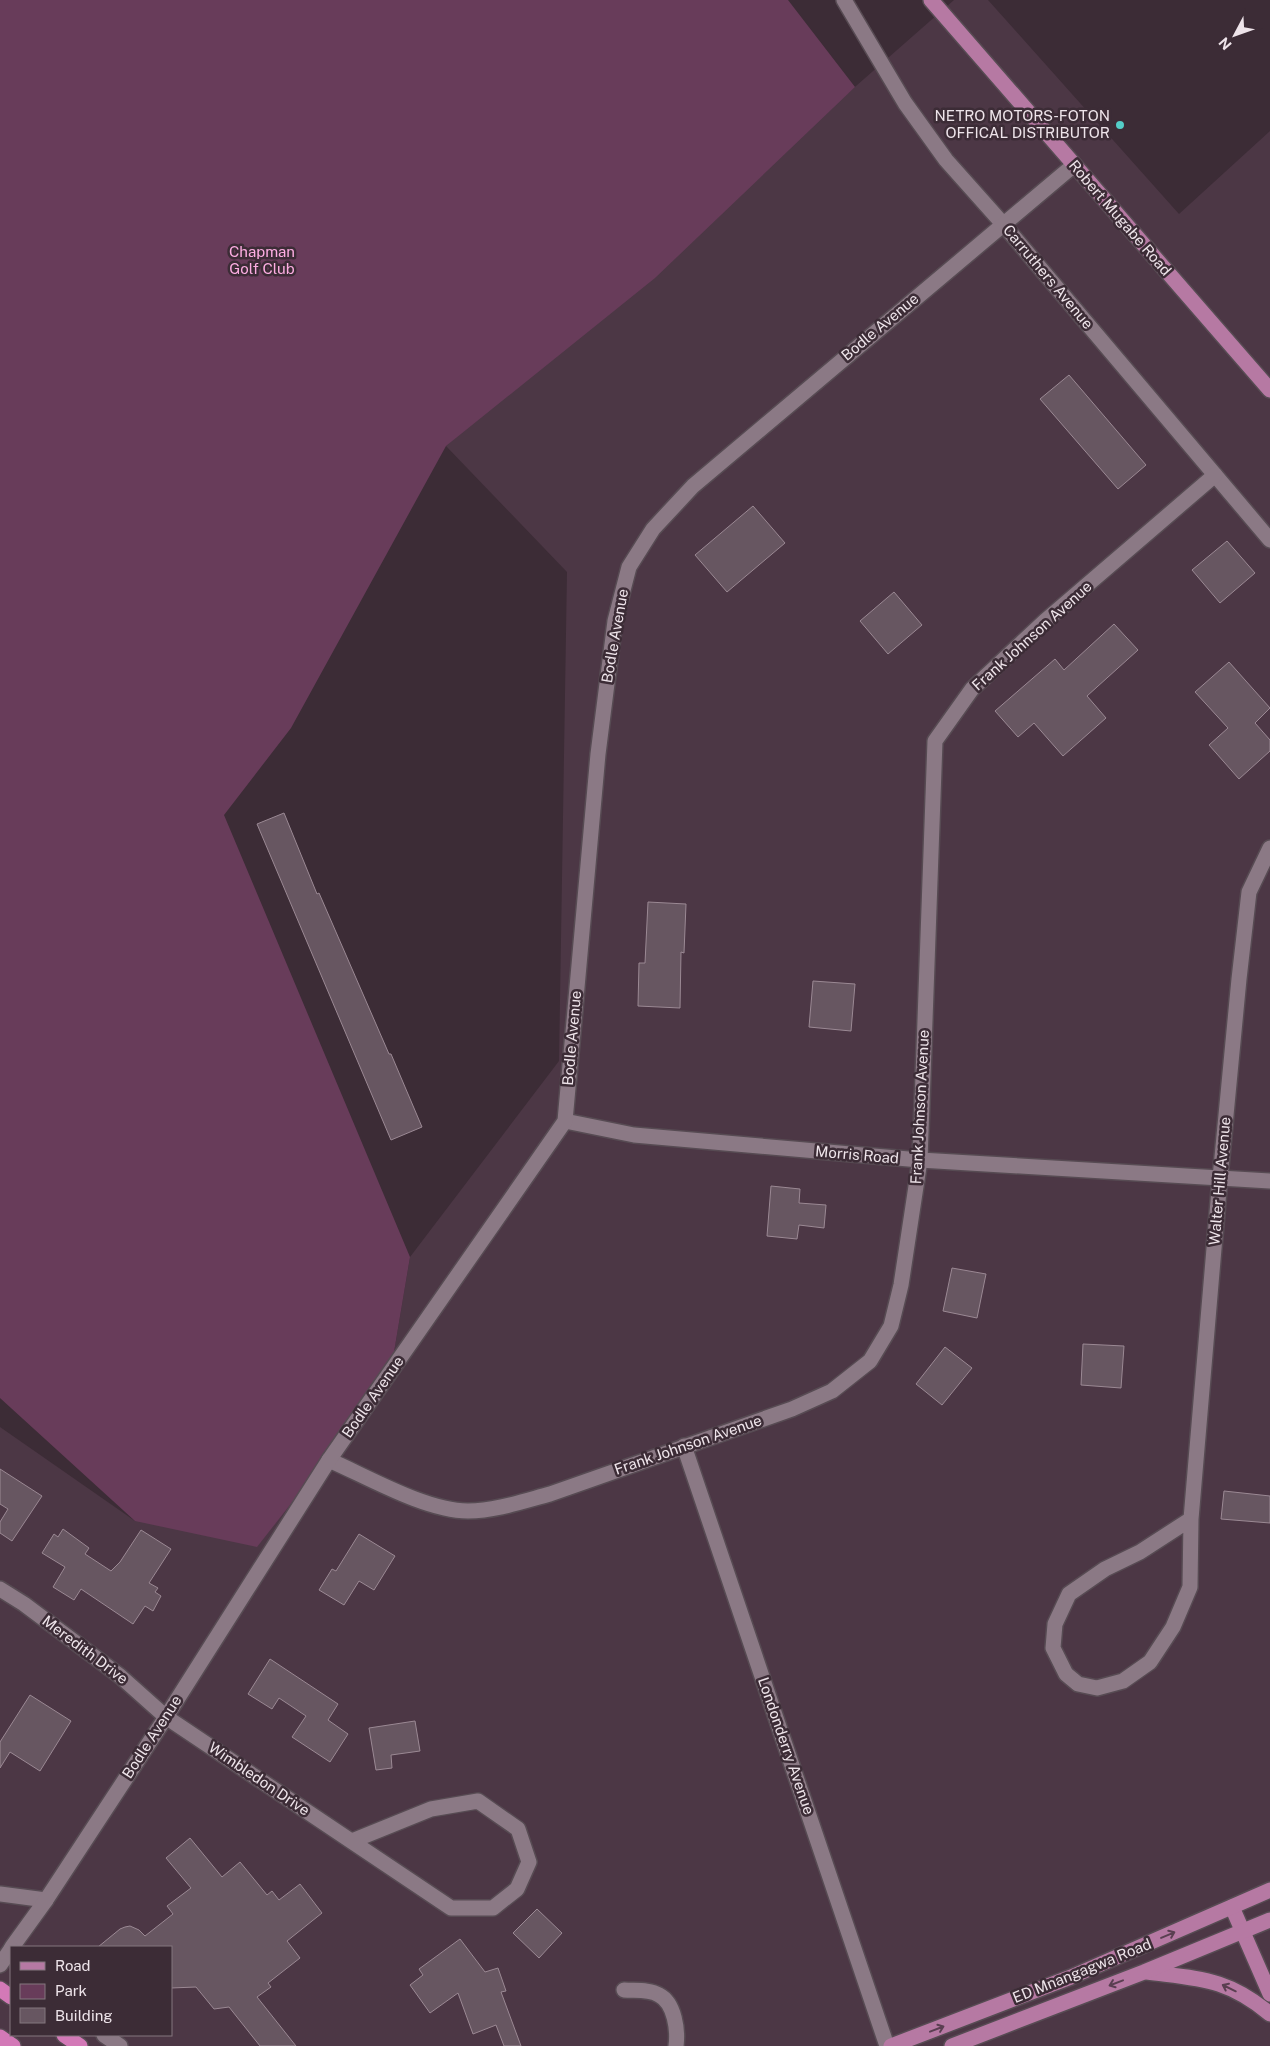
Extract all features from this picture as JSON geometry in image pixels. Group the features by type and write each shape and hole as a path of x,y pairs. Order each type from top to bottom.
{"highway":[{"path":"65,2036 80,2046"},
{"path":"0,2037 13,2046"}],"main road":[{"name":"Robert Mugabe Road","path":"931,0 1270,390"},
{"name":"ED Mnangagwa Road","path":"891,2046 1071,1977 1265,1892"},
{"path":"1265,1892 1270,1920"},
{"path":"1232,1907 1270,1994"},
{"name":"ED Mnangagwa Road","path":"952,2046 1243,1933 1270,1920"},
{"path":"1144,1972 1202,1979 1223,1984 1244,1995 1270,2014"}],"street":[{"name":"Carruthers Avenue","path":"844,0 905,103 946,160 1003,224 1270,540"},
{"name":"Bodle Avenue","path":"13,1946 46,1900 166,1717 329,1460 565,1121 598,754 615,621 629,567 653,529 693,486 1074,165"},
{"name":"Frank Johnson Avenue","path":"329,1460 426,1504 468,1511 509,1505 550,1494 792,1409 832,1391 870,1361 891,1326 901,1285 920,1160 935,741 972,689 1045,621 1215,475"},
{"name":"Walter Hill Avenue","path":"1191,1519 1140,1552 1105,1569 1069,1594 1055,1624 1054,1648 1066,1674 1078,1684 1098,1688 1123,1681 1150,1662 1173,1627 1190,1587 1191,1519 1220,1178 1249,892 1270,848"},
{"name":"Morris Road","path":"565,1121 634,1135 920,1160 1270,1181"},
{"name":"Londonderry Avenue","path":"684,1446 887,2046"},
{"name":"Meredith Drive","path":"0,1589 24,1604 120,1676 166,1717"},
{"name":"Wimbledon Drive","path":"166,1717 451,1908 493,1908 517,1889 529,1862 518,1828 478,1801 431,1809 352,1841"},
{"path":"0,1894 46,1900"},
{"name":"Bodle Avenue","path":"4,1965 10,1952"},
{"path":"624,1990 650,1991 661,1996 669,2005 675,2020 678,2036 676,2046"},
{"path":"105,2036 120,2046"}],"shaded area":[{"path":"954,0 988,0 1179,214 1270,131 1270,2046 0,2046 0,1427 135,1521 393,1358 410,1257 559,1061 567,572 446,446"}],"green space":[{"name":"Chapman Golf Club","path":"0,0 788,0 855,87 655,278 446,446 291,728 224,815 410,1257 393,1358 330,1454 257,1547 135,1521 0,1398"}],"building":[{"path":"1069,375 1146,465 1118,489 1040,399"},
{"path":"753,506 785,543 727,592 695,555"},
{"path":"1227,541 1255,573 1220,603 1192,570"},
{"path":"894,592 922,625 888,654 860,621"},
{"path":"1114,624 1138,650 1087,696 1106,718 1063,756 1034,723 1018,737 995,711 1055,659 1064,670"},
{"path":"1229,662 1270,708 1255,723 1270,740 1270,751 1239,779 1209,745 1228,728 1195,692"},
{"path":"284,813 317,894 319,893 422,1127 391,1140 257,824"},
{"path":"648,902 686,904 684,953 681,952 680,1008 638,1006 639,963 645,963"},
{"path":"813,981 855,984 851,1031 809,1027"},
{"path":"771,1186 800,1189 799,1203 826,1205 824,1228 799,1225 797,1239 767,1236"},
{"path":"952,1268 986,1274 977,1318 943,1311"},
{"path":"1083,1344 1124,1346 1121,1388 1081,1385"},
{"path":"945,1347 972,1368 942,1405 916,1384"},
{"path":"0,1469 42,1496 12,1541 0,1533 0,1522 8,1509 0,1504"},
{"path":"1224,1491 1270,1496 1270,1523 1221,1519"},
{"path":"63,1529 89,1548 85,1554 111,1571 120,1562 141,1530 171,1549 149,1583 158,1588 155,1592 161,1596 153,1611 145,1606 133,1624 81,1589 74,1600 53,1587 65,1567 42,1553 54,1534 58,1537"},
{"path":"359,1534 395,1556 374,1590 359,1581 344,1605 319,1590 332,1569 336,1571"},
{"path":"270,1659 338,1704 328,1720 348,1734 330,1762 292,1737 306,1716 279,1698 272,1709 248,1694"},
{"path":"30,1695 71,1721 40,1771 10,1752 0,1768 0,1742"},
{"path":"415,1721 420,1751 391,1755 392,1768 376,1770 369,1728"},
{"path":"190,1838 222,1877 240,1862 267,1895 272,1891 279,1900 300,1884 322,1913 287,1941 300,1958 268,1983 271,1987 257,1997 296,2046 260,2046 229,2007 214,2009 196,1987 172,1988 172,1946 99,1946 125,1927 130,1926 139,1930 145,1936 173,1914 167,1906 191,1888 166,1858"},
{"path":"537,1909 562,1933 539,1958 513,1933"},
{"path":"460,1939 485,1972 498,1968 506,1991 501,1992 521,2046 504,2046 496,2025 473,2034 458,1993 430,2013 410,1985 423,1975 419,1969"}],"place":[{"name":"NETRO MOTORS-FOTON OFFICAL DISTRIBUTOR","path":"1120,125"}]}
